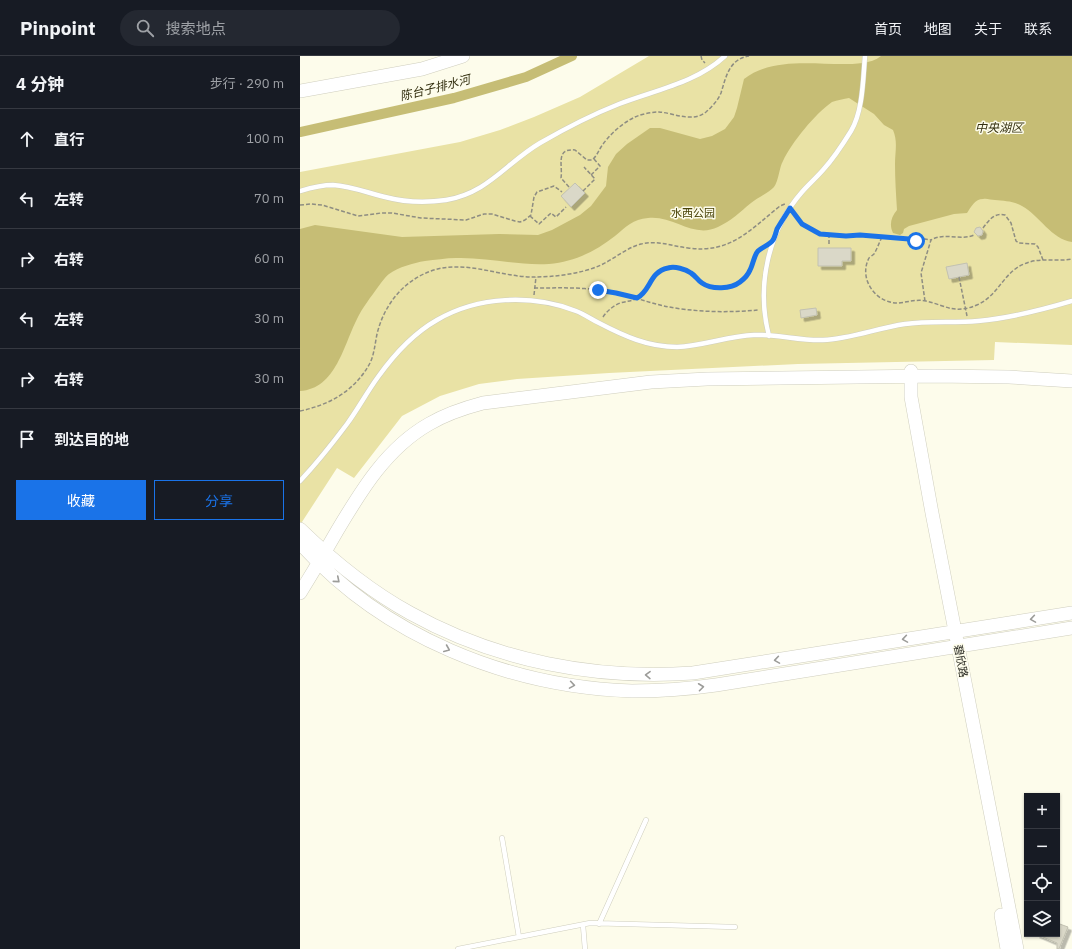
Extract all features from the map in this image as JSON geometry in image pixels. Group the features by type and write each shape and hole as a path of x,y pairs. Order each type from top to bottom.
{"street":[{"path":"300,91 422,69 463,56"},
{"path":"300,584 366,485 386,459 428,424 464,408 507,399 651,382 994,372 1072,376"},
{"path":"909,374 1009,377 1072,381"},
{"name":"碧欣路","path":"909,374 911,397 949,604 952,632 1017,949"},
{"path":"300,529 320,556 359,598 384,616 436,644 500,669 544,680 578,686 632,691 687,689 1072,628"},
{"path":"300,543 410,614 459,637 526,660 582,670 611,673 642,675 693,673 1072,613"},
{"path":"300,593 320,556"},
{"name":"碧欣路","path":"955,647 1007,949"}],"lane":[{"path":"300,191 331,185 350,187 386,198 427,202 446,200 466,194 498,176 530,149 562,131 619,104 692,78 717,64 725,56"},
{"path":"770,336 766,324 764,289 767,263 772,242 777,229 790,208 802,192 823,170 852,130 859,110 865,56"},
{"path":"300,482 348,423 378,376 414,337 436,320 458,309 484,302 505,300 533,301 552,304 576,311 640,342 676,347 700,345 736,337 754,335 810,340 828,340 904,324 978,321 1023,313 1072,301"},
{"path":"599,924 646,820"},
{"path":"502,838 519,937"},
{"path":"458,949 583,925 599,924 735,927"},
{"path":"583,925 585,949"}],"path":[{"path":"594,159 600,148 613,132 622,124 636,116 659,112 683,118 694,117 705,113 714,105 720,94 727,73 735,62 749,56"},
{"path":"732,59 735,62"},
{"path":"569,187 561,178 561,156 567,151 575,150 588,160 594,159"},
{"path":"591,175 600,166 594,159"},
{"path":"583,191 595,179 584,167"},
{"path":"300,205 322,205 358,216 392,213 421,218 466,220 488,214 499,215 516,222 520,222 530,216 534,197 537,192 554,186 562,192"},
{"path":"300,411 327,403 341,396 353,386 370,363 377,334 388,307 396,294 418,276 433,270 464,267 478,268 517,276 536,277 566,274 599,266 640,244 663,242 683,247 709,249 723,246 737,239 754,228 780,206 786,204 802,224 820,234 902,238 916,241 925,239 931,240 936,237 962,238 974,235"},
{"path":"530,216 539,224 551,212 556,217 566,207"},
{"path":"983,228 992,217 999,214 1005,215 1010,219 1016,241 1019,243 1035,244 1038,247 1043,260"},
{"path":"829,234 829,244"},
{"path":"882,237 874,254 869,258 867,266 866,273 870,287 874,293 879,297 898,303 916,300 925,301 957,310 978,304 994,294 1015,268 1024,264 1043,260 1062,261 1072,259"},
{"path":"925,301 921,273 931,240"},
{"path":"601,324 602,318 608,311 619,304 631,302 641,296 653,276 668,268 685,269 704,285 726,287 740,283 751,269 757,252 772,242"},
{"path":"959,276 968,321"},
{"path":"533,301 536,277"},
{"path":"534,288 598,290 637,298 663,306 701,311 765,310"}],"green space":[{"name":"水西公园","path":"649,56 1072,56 1072,345 995,342 994,360 798,364 609,373 517,379 479,384 440,396 402,416 354,478 337,468 300,525 300,172 460,142 500,130 580,97"}],"water":[{"name":"中央湖区","path":"881,56 1072,56 1072,242 1058,237 1034,215 1019,204 986,199 980,199 975,202 967,213 954,214 909,226 904,229 903,233 900,235 893,233 891,221 897,210 895,134 893,130 884,125 874,114 849,98 843,99 832,102 825,107 798,137 783,161 774,187 723,225 718,227 709,230 692,229 666,220 648,218 638,220 630,224 608,241 584,255 558,263 526,264 468,258 452,258 425,261 402,267 388,275 383,280 361,311 343,352 330,374 322,382 312,388 300,391 300,229 315,225 402,237 499,234 538,235 552,230 580,215 591,206 606,186 608,167 616,154 627,144 650,128 660,128 700,139 712,136 725,129 734,117 744,79 755,72 778,65 804,63 863,63 873,61"}],"building":[{"path":"575,183 585,193 571,207 561,196"},
{"path":"980,227 983,231 982,235 978,236 974,232 976,228"},
{"path":"818,248 851,248 851,261 842,261 842,266 818,266"},
{"path":"967,263 969,275 949,279 946,267"},
{"path":"816,308 817,315 801,318 800,310"},
{"path":"1060,924 1068,927 1059,949 1057,949 1057,943 1043,937 1060,937"}],"waterway":[{"name":"陈台子排水河","path":"300,132 454,98 526,77 572,56"}],"route":[{"path":"598,290 637,298 641,296 653,276 668,268 685,269 704,285 726,287 740,283 751,269 757,252 772,242 777,229 790,208 802,224 820,234 846,236 860,235 909,239 916,241"}]}
